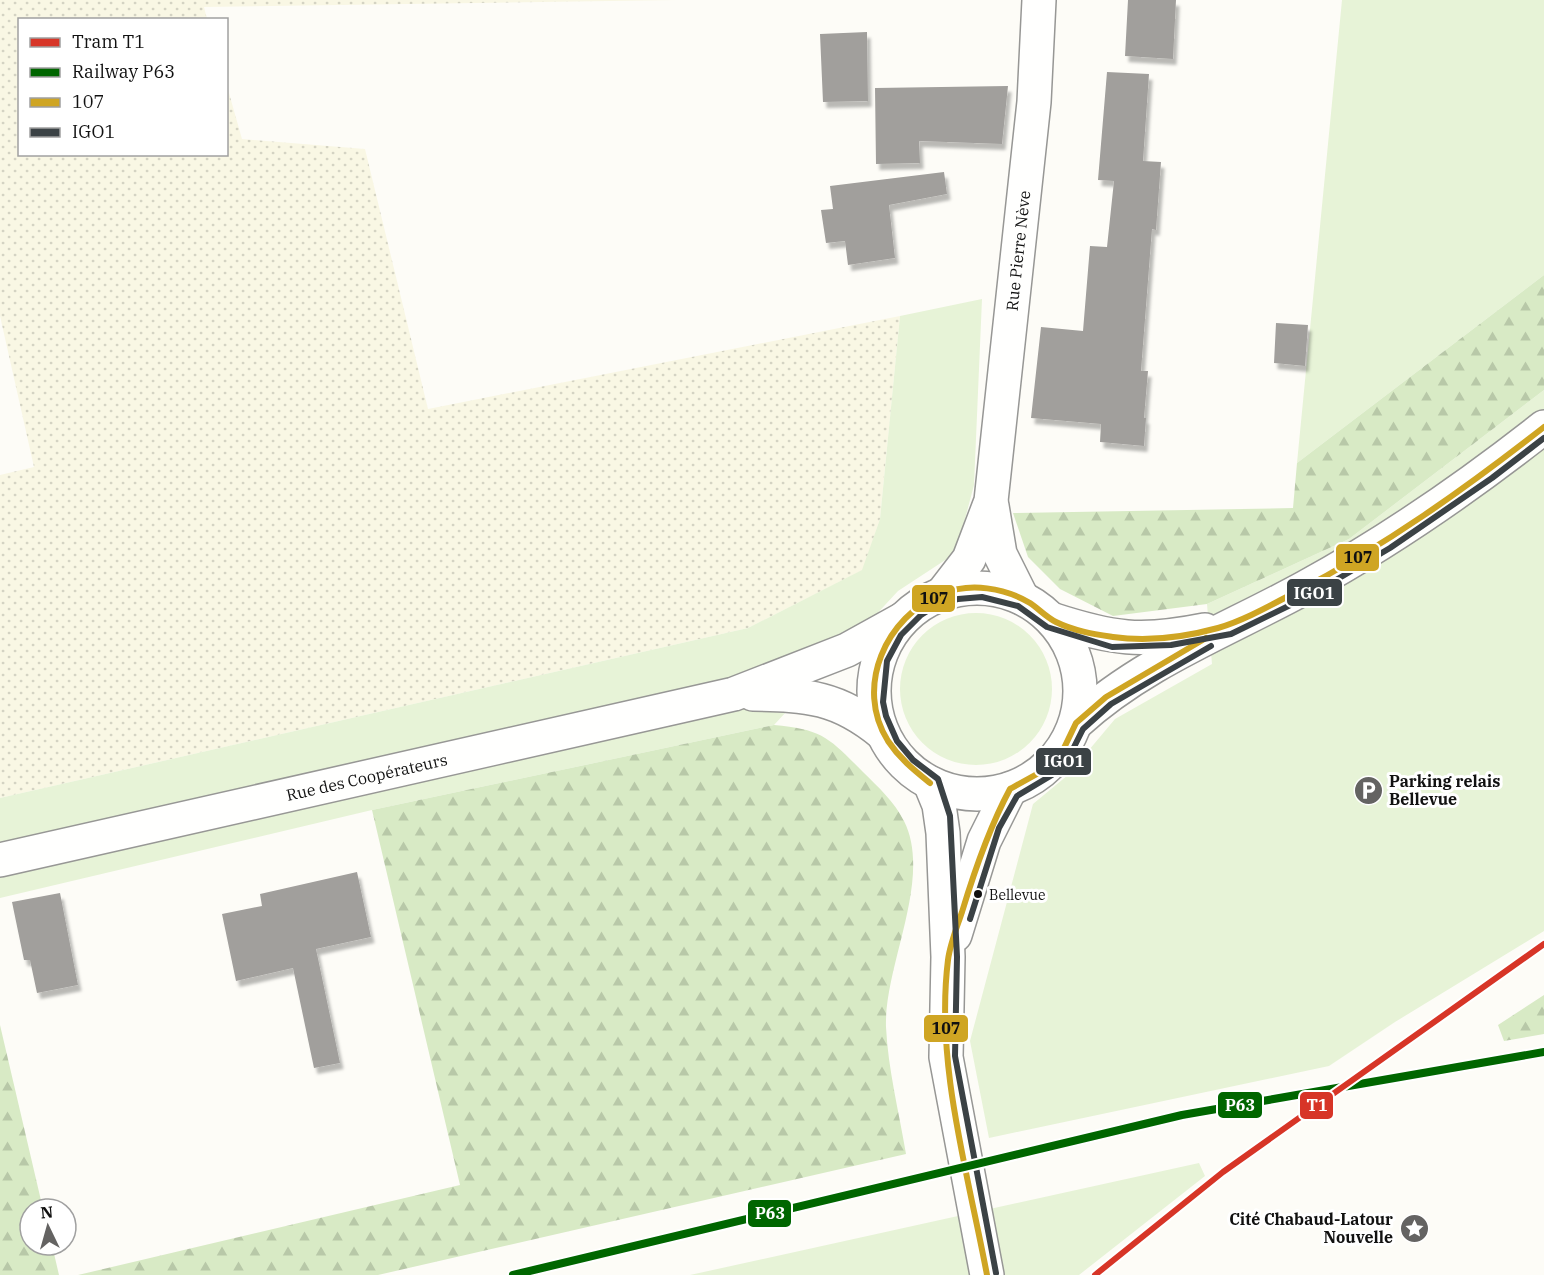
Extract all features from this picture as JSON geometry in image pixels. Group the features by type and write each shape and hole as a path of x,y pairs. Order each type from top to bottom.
{"street":[{"name":"Rue Pierre Nève","path":"1022,598 1000,554 992,501 1034,102 1039,0"},
{"path":"1076,723 1106,697 1229,625 1304,588 1385,540 1487,471 1544,427"},
{"name":"Rue Pierre Nève","path":"942,594 972,554 992,501"},
{"path":"983,588 1022,598 1051,619 1068,642 1078,668 1080,696 1076,723 1064,748 1046,769 1010,789 969,794 943,789 930,783 902,762 882,733 874,703 875,673 885,643 903,619 922,604 942,594 983,588"},
{"name":"Rue des Coopérateurs","path":"0,860 734,694 827,659 903,619"},
{"path":"1051,619 1099,634 1131,639 1170,636 1229,625"},
{"name":"Rue des Coopérateurs","path":"734,694 817,698 853,711 882,733"},
{"path":"930,783 939,805 944,833 948,957 946,1057 987,1275"},
{"path":"948,957 984,841 1010,789"}],"shaded area":[{"path":"0,0 677,0 204,7 207,18 18,18 18,156 228,156 228,90 242,139 365,149 428,409 900,316 880,519 863,570 748,628 0,798 0,475 34,467 0,316"}],"green space":[{"path":"1342,0 1544,0 1544,275 1297,463"},
{"path":"1544,275 1544,390 1349,539 1207,604 1113,616 1060,589 1028,557 1013,513 1293,508 1297,463"},
{"path":"982,299 974,485 956,553 898,591 774,725 372,810 0,898 0,798 748,628 862,570 880,519 900,316"},
{"path":"1544,390 1544,931 1395,1022 1329,1066 989,1138 970,1041 1033,804 1068,775 1115,719 1212,664 1207,604 1349,539"},
{"path":"976,613 1005,619 1030,635 1046,660 1052,689 1046,718 1030,743 1005,759 976,765 947,759 922,743 906,718 900,689 906,660 922,635 947,619"},
{"path":"774,725 804,729 833,744 880,789 904,821 911,844 913,869 911,895 887,1003 886,1027 891,1075 906,1154 378,1275 78,1275 460,1185 372,810"},
{"path":"1544,995 1544,1034 1504,1041 1498,1025"},
{"path":"0,1025 40,1197 18,1197 18,1257 55,1257 59,1275 0,1275"},
{"path":"1199,1163 1205,1176 1079,1275 690,1275"}],"building":[{"path":"1128,0 1176,0 1173,59 1125,56"},
{"path":"867,32 868,101 823,102 820,34"},
{"path":"1107,72 1149,74 1143,161 1161,162 1156,230 1152,229 1141,371 1148,371 1144,446 1100,442 1101,424 1031,418 1041,327 1083,331 1090,246 1107,247 1114,181 1098,180"},
{"path":"1008,86 1002,144 919,141 920,163 876,164 875,88"},
{"path":"944,172 947,194 889,205 895,258 848,265 845,241 826,243 821,210 833,209 830,186"},
{"path":"1276,323 1308,325 1305,366 1274,363"},
{"path":"357,872 371,937 316,949 340,1063 314,1068 293,968 236,981 222,914 262,906 260,894"},
{"path":"60,893 78,985 37,993 30,960 24,960 12,902"}],"tram line":[{"name":"T1","path":"1095,1275 1223,1172 1544,944"}],"rail line":[{"name":"P63","path":"513,1275 1182,1115 1544,1052"}],"transit line":[{"name":"107","path":"930,783 902,759 888,741 878,720 874,698 875,677 881,656 891,636 922,604 953,590 987,588 1020,598 1063,625 1099,635 1152,639 1218,628 1267,607 1393,536 1455,494 1544,427"},
{"name":"IGO1","path":"996,1273 955,1056 957,957 950,816 938,779 913,760 897,741 886,716 883,702 887,661 901,635 921,615 932,608 958,599 982,597 1018,606 1047,627 1112,647 1171,645 1231,634 1309,596 1390,548 1492,478 1544,438"},
{"name":"107","path":"1010,789 1046,769 1064,748 1076,723 1106,697 1206,638"},
{"name":"IGO1","path":"970,919 999,828 1017,796 1052,775 1071,753 1083,729 1111,704 1211,646"},
{"name":"107","path":"987,1275 956,1118 946,1038 945,999 950,948 983,849 1010,789"}],"place":[{"name":"Parking relais Bellevue","path":"1368,790"},
{"name":"Bellevue","path":"978,894"},
{"name":"Cité Chabaud-Latour Nouvelle","path":"1414,1228"}]}
